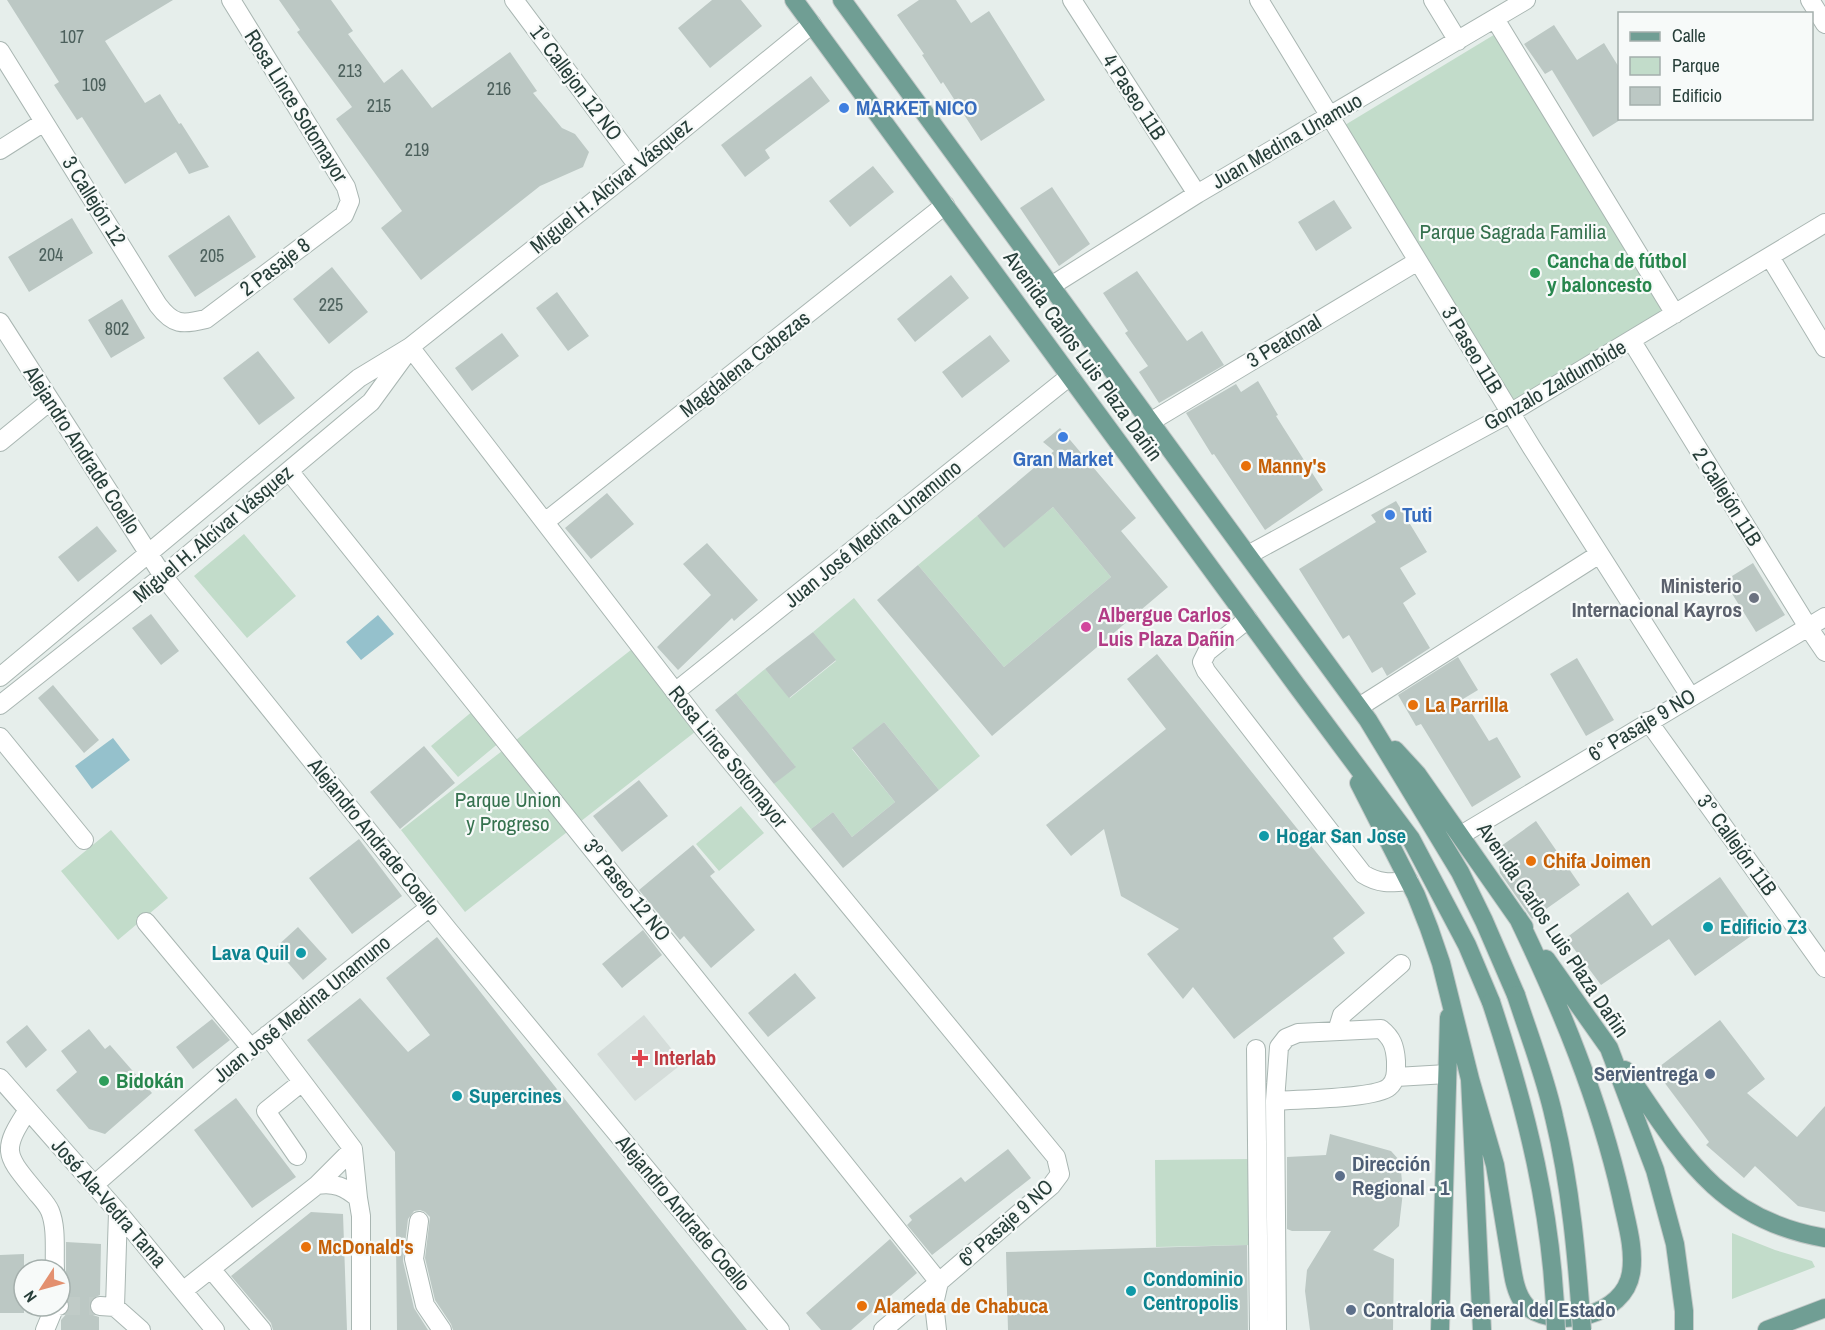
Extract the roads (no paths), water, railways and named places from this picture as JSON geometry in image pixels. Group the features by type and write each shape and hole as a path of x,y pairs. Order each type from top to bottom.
{"main road":[{"name":"Avenida Carlos Luis Plaza Dañin","path":"794,0 1411,839 1467,945 1491,1002 1515,1078 1542,1187 1556,1330"},
{"name":"Avenida Carlos Luis Plaza Dañin","path":"842,0 1364,714 1460,872 1516,995 1554,1117 1568,1187 1582,1330"},
{"name":"Avenida Carlos Luis Plaza Dañin","path":"1364,714 1417,774 1609,1048 1655,1170 1665,1206 1680,1272 1684,1330"},
{"name":"Avenida Carlos Luis Plaza Dañin","path":"1336,739 1408,881 1429,928 1450,995 1470,1079 1482,1330"},
{"path":"1470,1079 1495,1165 1513,1274 1521,1299 1536,1315 1548,1320 1569,1323 1597,1317 1620,1298 1631,1276 1631,1248 1625,1217 1608,1143 1588,1079 1566,1023 1518,918"},
{"path":"1440,1330 1450,995"},
{"path":"1609,1048 1680,1151 1718,1191 1761,1218 1798,1232 1825,1238"},
{"path":"1767,1330 1825,1308"}],"street":[{"name":"Rosa Lince Sotomayor","path":"231,0 346,187 350,201 344,215"},
{"name":"1º Callejon 12 NO","path":"514,0 638,166"},
{"name":"4 Paseo 11B","path":"1072,0 1197,194"},
{"name":"3 Paseo 11B","path":"1259,0 1510,413 1598,555 1690,696"},
{"path":"1433,0 1458,41"},
{"name":"Juan Medina Unamuo","path":"1051,286 1197,194 1526,0"},
{"path":"1810,0 1825,24"},
{"path":"1495,19 1675,314"},
{"name":"Miguel H. Alcívar Vásquez","path":"0,677 359,378 410,348 812,24"},
{"name":"3 Callejón 12","path":"0,51 168,318 188,323 206,319"},
{"path":"0,150 44,122"},
{"name":"Magdalena Cabezas","path":"544,522 945,205"},
{"name":"2 Pasaje 8","path":"206,319 344,215"},
{"name":"Gonzalo Zaldumbide","path":"1248,555 1510,413 1825,222"},
{"path":"1770,256 1825,348"},
{"name":"3 Peatonal","path":"1150,422 1418,261"},
{"name":"Alejandro Andrade Coello","path":"0,321 164,576 430,907 780,1330"},
{"name":"2 Callejón 11B","path":"1631,340 1825,652"},
{"name":"Rosa Lince Sotomayor","path":"410,348 675,692 1056,1157"},
{"name":"Miguel H. Alcívar Vásquez","path":"0,705 164,576 371,402 410,348"},
{"name":"Juan José Medina Unamuno","path":"675,692 1070,376"},
{"path":"0,442 50,401"},
{"name":"3º Paseo 12 NO","path":"290,471 939,1282"},
{"path":"1364,714 1598,555"},
{"name":"6° Pasaje 9 NO","path":"1461,835 1825,617"},
{"path":"1248,619 1207,652 1202,662 1206,671 1363,874 1375,881 1388,883 1408,881"},
{"name":"3° Callejón 11B","path":"1648,721 1825,968"},
{"path":"0,737 84,840"},
{"name":"Juan José Medina Unamuno","path":"94,1185 251,1048 430,907"},
{"path":"146,922 251,1048"},
{"path":"1337,1031 1342,1015 1401,964"},
{"path":"1275,1101 1372,1094 1389,1087 1396,1077 1395,1047 1390,1036 1381,1029 1298,1033 1286,1038 1279,1047 1275,1101 1277,1330"},
{"path":"267,1035 353,1149 362,1216 361,1330"},
{"path":"1256,1049 1259,1330"},
{"path":"1396,1077 1447,1074"},
{"name":"José Ala-Vedra Tama","path":"0,1078 118,1212 215,1330"},
{"path":"297,1156 266,1111 302,1082"},
{"path":"28,1110 12,1132 8,1146 10,1160 49,1207 54,1221 55,1258"},
{"path":"184,1290 318,1185 353,1149"},
{"name":"6º Pasaje 9 NO","path":"883,1330 1051,1186 1060,1174 1056,1157"},
{"path":"318,1185 329,1183 347,1189 358,1198"},
{"path":"118,1212 107,1307 141,1330"},
{"path":"419,1221 414,1259 425,1305 442,1330"},
{"path":"211,1269 262,1330"},
{"name":"6º Pasaje 9 NO","path":"937,1330 934,1304 939,1282"}],"water":[{"path":"378,615 394,634 361,660 346,642"},
{"path":"113,738 130,760 92,789 75,766"}],"tunnel":[{"path":"72,1306 100,1306"}],"place":[{"name":"MARKET NICO","path":"844,108"},
{"name":"Cancha de fútbol y baloncesto","path":"1535,273"},
{"name":"Gran Market","path":"1063,437"},
{"name":"Manny's","path":"1246,466"},
{"name":"Tuti","path":"1390,515"},
{"name":"Ministerio Internacional Kayros","path":"1754,598"},
{"name":"Albergue Carlos Luis Plaza Dañin","path":"1086,627"},
{"name":"La Parrilla","path":"1413,705"},
{"name":"Hogar San Jose","path":"1264,836"},
{"name":"Chifa Joimen","path":"1531,861"},
{"name":"Edificio Z3","path":"1708,927"},
{"name":"Lava Quil","path":"301,953"},
{"name":"Interlab","path":"640,1058"},
{"name":"Servientrega","path":"1710,1074"},
{"name":"Bidokán","path":"104,1081"},
{"name":"Supercines","path":"457,1096"},
{"name":"Dirección Regional - 1","path":"1340,1176"},
{"name":"McDonald's","path":"306,1247"},
{"name":"Condominio Centropolis","path":"1131,1291"},
{"name":"Alameda de Chabuca","path":"862,1306"},
{"name":"Contraloria General del Estado","path":"1351,1310"}],"park label":[{"name":"Parque Sagrada Familia","path":"1513,232"},
{"name":"Parque Union y Progreso","path":"508,812"}]}
